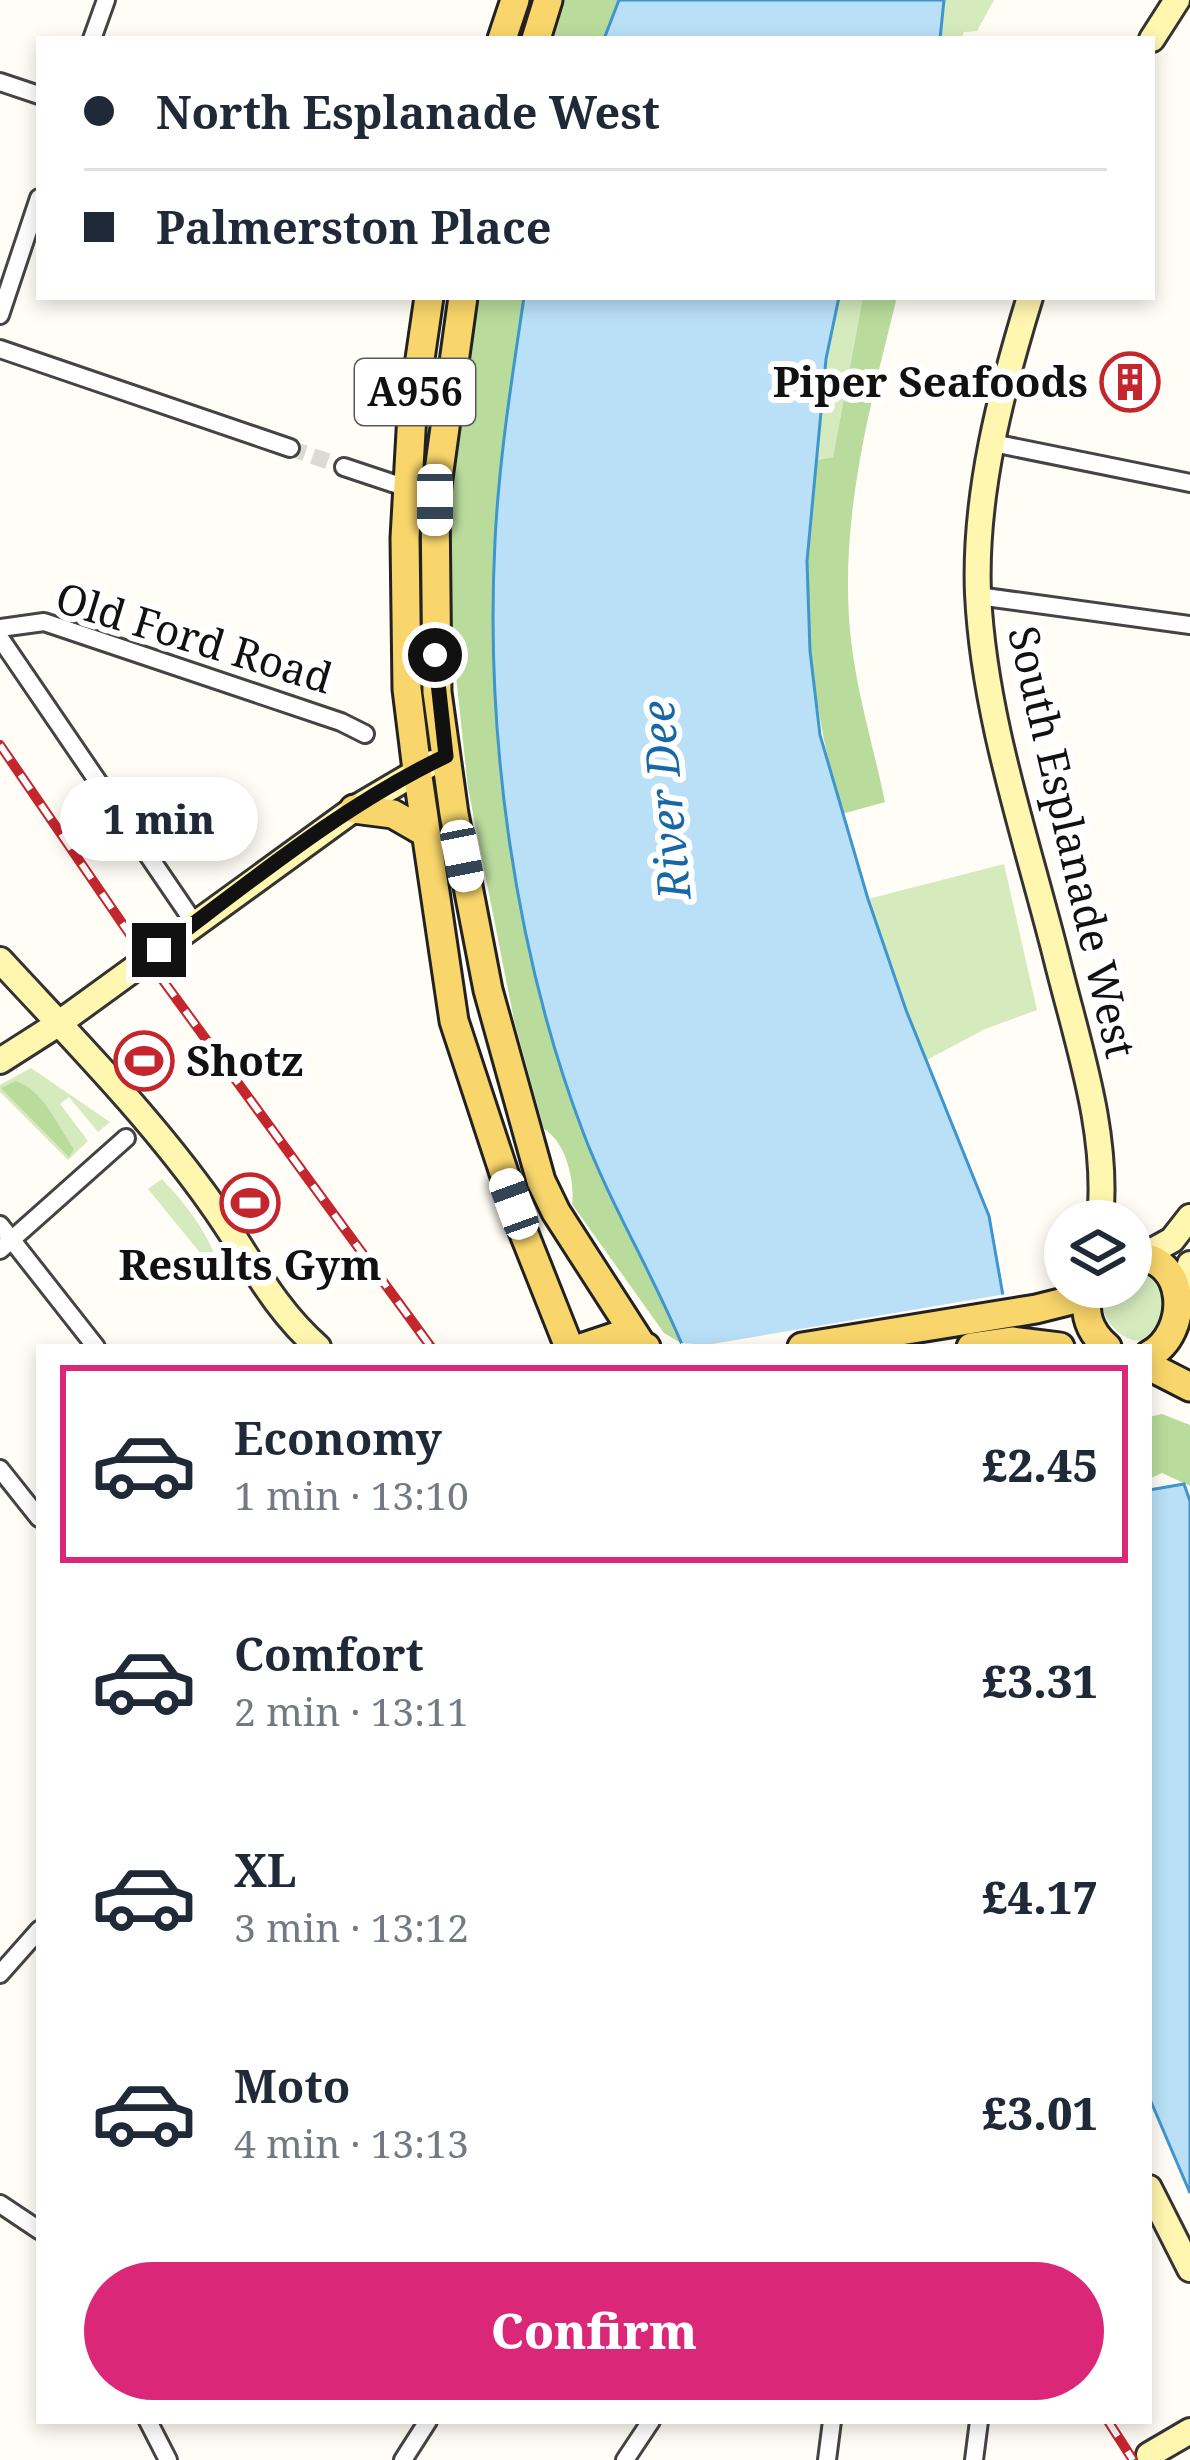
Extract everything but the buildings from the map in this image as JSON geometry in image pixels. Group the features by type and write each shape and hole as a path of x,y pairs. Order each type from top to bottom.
{"main road":[{"path":"503,36 515,0"},
{"path":"537,36 548,0"},
{"name":"A956","path":"429,300 412,414 404,608 417,770 454,1021 517,1213 567,1344"},
{"name":"A956","path":"464,300 435,500 435,655 446,756 488,990 541,1181 562,1222 643,1344"},
{"path":"354,809 393,814 426,833"},
{"path":"1152,1261 1166,1266 1187,1311 1177,1336 1152,1353"},
{"path":"977,1344 1051,1308"},
{"path":"1088,1308 1093,1333 1104,1344"},
{"path":"833,1344 1011,1327 1053,1344"},
{"name":"A956","path":"593,1344 617,1336 641,1344"},
{"path":"1152,1368 1190,1387"}],"street":[{"path":"93,36 106,0"},
{"path":"1154,36 1177,0"},
{"path":"0,82 36,94"},
{"path":"0,315 36,207"},
{"name":"South Esplanade West","path":"1029,300 980,515 978,596 997,728 1095,1112 1102,1200"},
{"path":"0,349 290,448"},
{"path":"993,443 1190,483"},
{"path":"344,467 407,488"},
{"path":"978,596 1190,625"},
{"name":"Old Ford Road","path":"0,628 44,622 364,734"},
{"path":"0,638 195,924"},
{"path":"0,1060 58,1024 354,809 446,756"},
{"path":"0,960 144,1120 213,1207 265,1289 315,1344"},
{"path":"93,1344 4,1238 126,1138"},
{"name":"South Esplanade West","path":"1103,1193 1106,1200"},
{"path":"1152,1249 1172,1240 1190,1217"},
{"path":"1187,1311 1190,1264"},
{"path":"0,1469 36,1514"},
{"path":"0,1974 36,1933"},
{"path":"1152,2194 1190,2270"},
{"path":"0,2204 36,2228"},
{"path":"150,2424 168,2460"},
{"path":"403,2460 426,2424"},
{"path":"626,2460 649,2424"},
{"path":"827,2460 832,2424"},
{"path":"974,2460 979,2424"},
{"path":"1149,2456 1190,2431"}],"green space":[{"path":"561,0 619,0 605,36 549,36"},
{"path":"944,0 994,0 977,31 940,36"},
{"path":"476,300 524,300 500,479 493,614 500,764 509,839 539,987 582,1129 681,1343 664,1333 572,1204 567,1163 558,1143 544,1129 514,1020 468,788 445,573 449,486"},
{"path":"838,300 862,300 833,457 817,460 826,359"},
{"path":"862,300 896,300 859,467 848,596 861,701 885,802 842,814 816,690 807,550 817,460 833,457"},
{"path":"1004,864 1037,1010 985,1029 925,1061 868,899"},
{"path":"31,1068 110,1122 98,1132 69,1097 60,1104 88,1141 68,1160 0,1092 0,1085"},
{"path":"16,1081 50,1110 74,1149 69,1157 1,1088"},
{"path":"162,1179 201,1228 217,1261 214,1264 148,1189"},
{"path":"1152,1277 1171,1307 1156,1333 1140,1341 1117,1331 1103,1310 1152,1308"},
{"path":"1162,1414 1190,1425 1190,1486 1162,1473 1152,1478 1152,1416"}],"water":[{"path":"619,0 944,0 940,36 605,36"},
{"name":"River Dee","path":"524,300 838,300 826,359 807,561 810,651 820,735 906,1010 989,1216 1011,1344 682,1344 583,1132 559,1062 522,916 509,841 495,690 495,541"},
{"path":"1184,1484 1190,1501 1190,2193 1152,2104 1152,1489"}],"pier":[{"path":"1006,1294 1013,1344 712,1344"}],"tunnel":[{"path":"290,448 344,467"}],"railway":[{"path":"0,745 137,945 429,1344"},
{"path":"1110,2424 1133,2460"}],"place":[{"name":"Piper Seafoods","path":"1130,382"},
{"name":"Shotz","path":"144,1061"},
{"name":"Results Gym","path":"250,1203"}],"route":[{"path":"159,950 354,809 446,756 435,655"}]}
